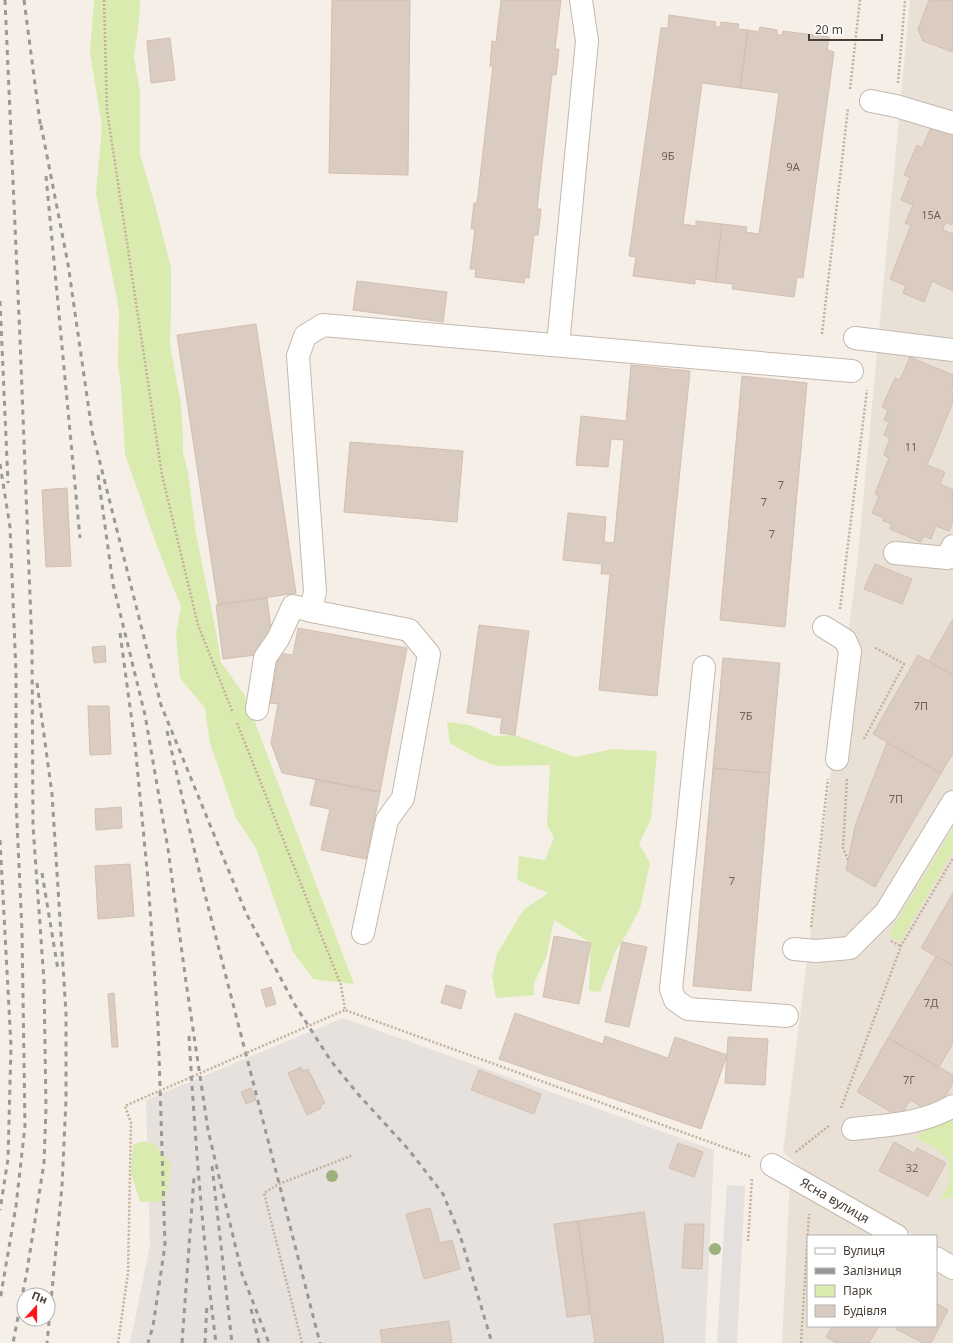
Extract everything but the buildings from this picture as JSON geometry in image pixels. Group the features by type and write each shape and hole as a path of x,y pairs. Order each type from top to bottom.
{"street":[{"path":"558,345 587,41 581,0"},
{"path":"871,101 896,106 953,123"},
{"path":"311,611 315,591 298,356 306,336 323,325 852,370"},
{"path":"855,338 953,350"},
{"path":"895,553 947,558 953,546"},
{"path":"257,709 264,658 278,640 293,606 311,611 409,630 429,654 403,798 387,820 363,933"},
{"path":"824,627 845,640 850,651 833,768"},
{"path":"704,667 671,989 675,1000 688,1009 787,1016"},
{"path":"794,948 816,951 850,948 886,912 953,802"},
{"path":"846,1121 907,1123 940,1113 953,1106"},
{"name":"Ясна вулиця","path":"772,1165 895,1235"},
{"path":"937,1259 953,1268"}],"path":[{"path":"104,0 107,110 162,475 198,625 233,713"},
{"path":"849,95 860,0"},
{"path":"896,106 905,0"},
{"path":"822,334 848,103"},
{"path":"840,612 867,386"},
{"path":"861,744 904,664 871,646"},
{"path":"236,721 341,985 345,1010"},
{"path":"810,934 833,768"},
{"path":"847,778 843,848 848,860"},
{"path":"846,1121 901,946 953,858"},
{"path":"118,1343 128,1273 131,1123 125,1106 345,1010 772,1165"},
{"path":"796,1152 831,1125"},
{"path":"302,1343 264,1193 279,1184 353,1155"},
{"path":"748,1242 752,1173"},
{"path":"808,1235 810,1208"},
{"path":"801,1343 807,1253"}],"shaded area":[{"path":"910,0 953,0 953,1258 937,1249 937,1235 913,1235 804,1171 783,1152 858,556"},
{"path":"343,1018 714,1150 705,1343 130,1343 150,1246 146,1100"},
{"path":"790,1179 886,1235 807,1235 807,1327 937,1327 937,1265 953,1273 953,1343 782,1343"},
{"path":"727,1185 745,1186 737,1343 717,1343"}],"green space":[{"path":"94,0 140,0 139,21 134,57 140,92 140,154 171,267 170,344 181,405 183,452 188,472 196,534 221,662 245,696 354,984 313,979 293,952 256,848 236,818 210,743 205,708 180,678 176,634 181,607 158,549 125,454 121,386 118,366 119,310 96,193 102,127 90,52"},
{"path":"447,722 469,725 495,736 515,735 575,757 613,749 657,751 651,819 639,844 650,863 640,909 616,950 600,992 589,991 591,943 554,920 546,958 534,983 534,995 496,998 492,976 497,954 525,909 548,893 517,880 519,856 545,860 554,838 547,825 550,765 496,766 476,758 450,743"},
{"path":"953,829 953,851 900,942 888,935"},
{"path":"953,1118 953,1197 941,1200 950,1181 949,1160 933,1146 915,1138 931,1126"},
{"path":"143,1141 156,1145 170,1163 168,1191 161,1202 140,1202 131,1173 133,1145"}],"railway":[{"path":"5,0 32,647 33,826 44,981 46,1108 44,1163 27,1271 13,1343"},
{"path":"24,0 41,130"},
{"path":"41,125 68,264 92,431 161,705 246,913 295,1005 331,1061 358,1094 409,1150 443,1194 460,1235 492,1343"},
{"path":"46,176 80,538"},
{"path":"0,301 8,483"},
{"path":"0,464 10,527 16,673 16,800 22,931 25,1126 16,1206 0,1300"},
{"path":"98,475 113,584 145,715 168,849 208,1130 242,1274 269,1343"},
{"path":"120,633 135,744 148,880 158,1023 165,1245 153,1326 148,1343"},
{"path":"37,683 52,794 66,1013 66,1100 62,1186 47,1343"},
{"path":"167,731 201,879 320,1343"},
{"path":"0,840 11,1046 8,1159 0,1210"},
{"path":"42,873 58,970"},
{"path":"189,1036 200,1190 216,1343"},
{"path":"212,1166 232,1343"},
{"path":"182,1343 194,1178"},
{"path":"205,1343 207,1303"},
{"path":"251,1309 259,1343"}]}
